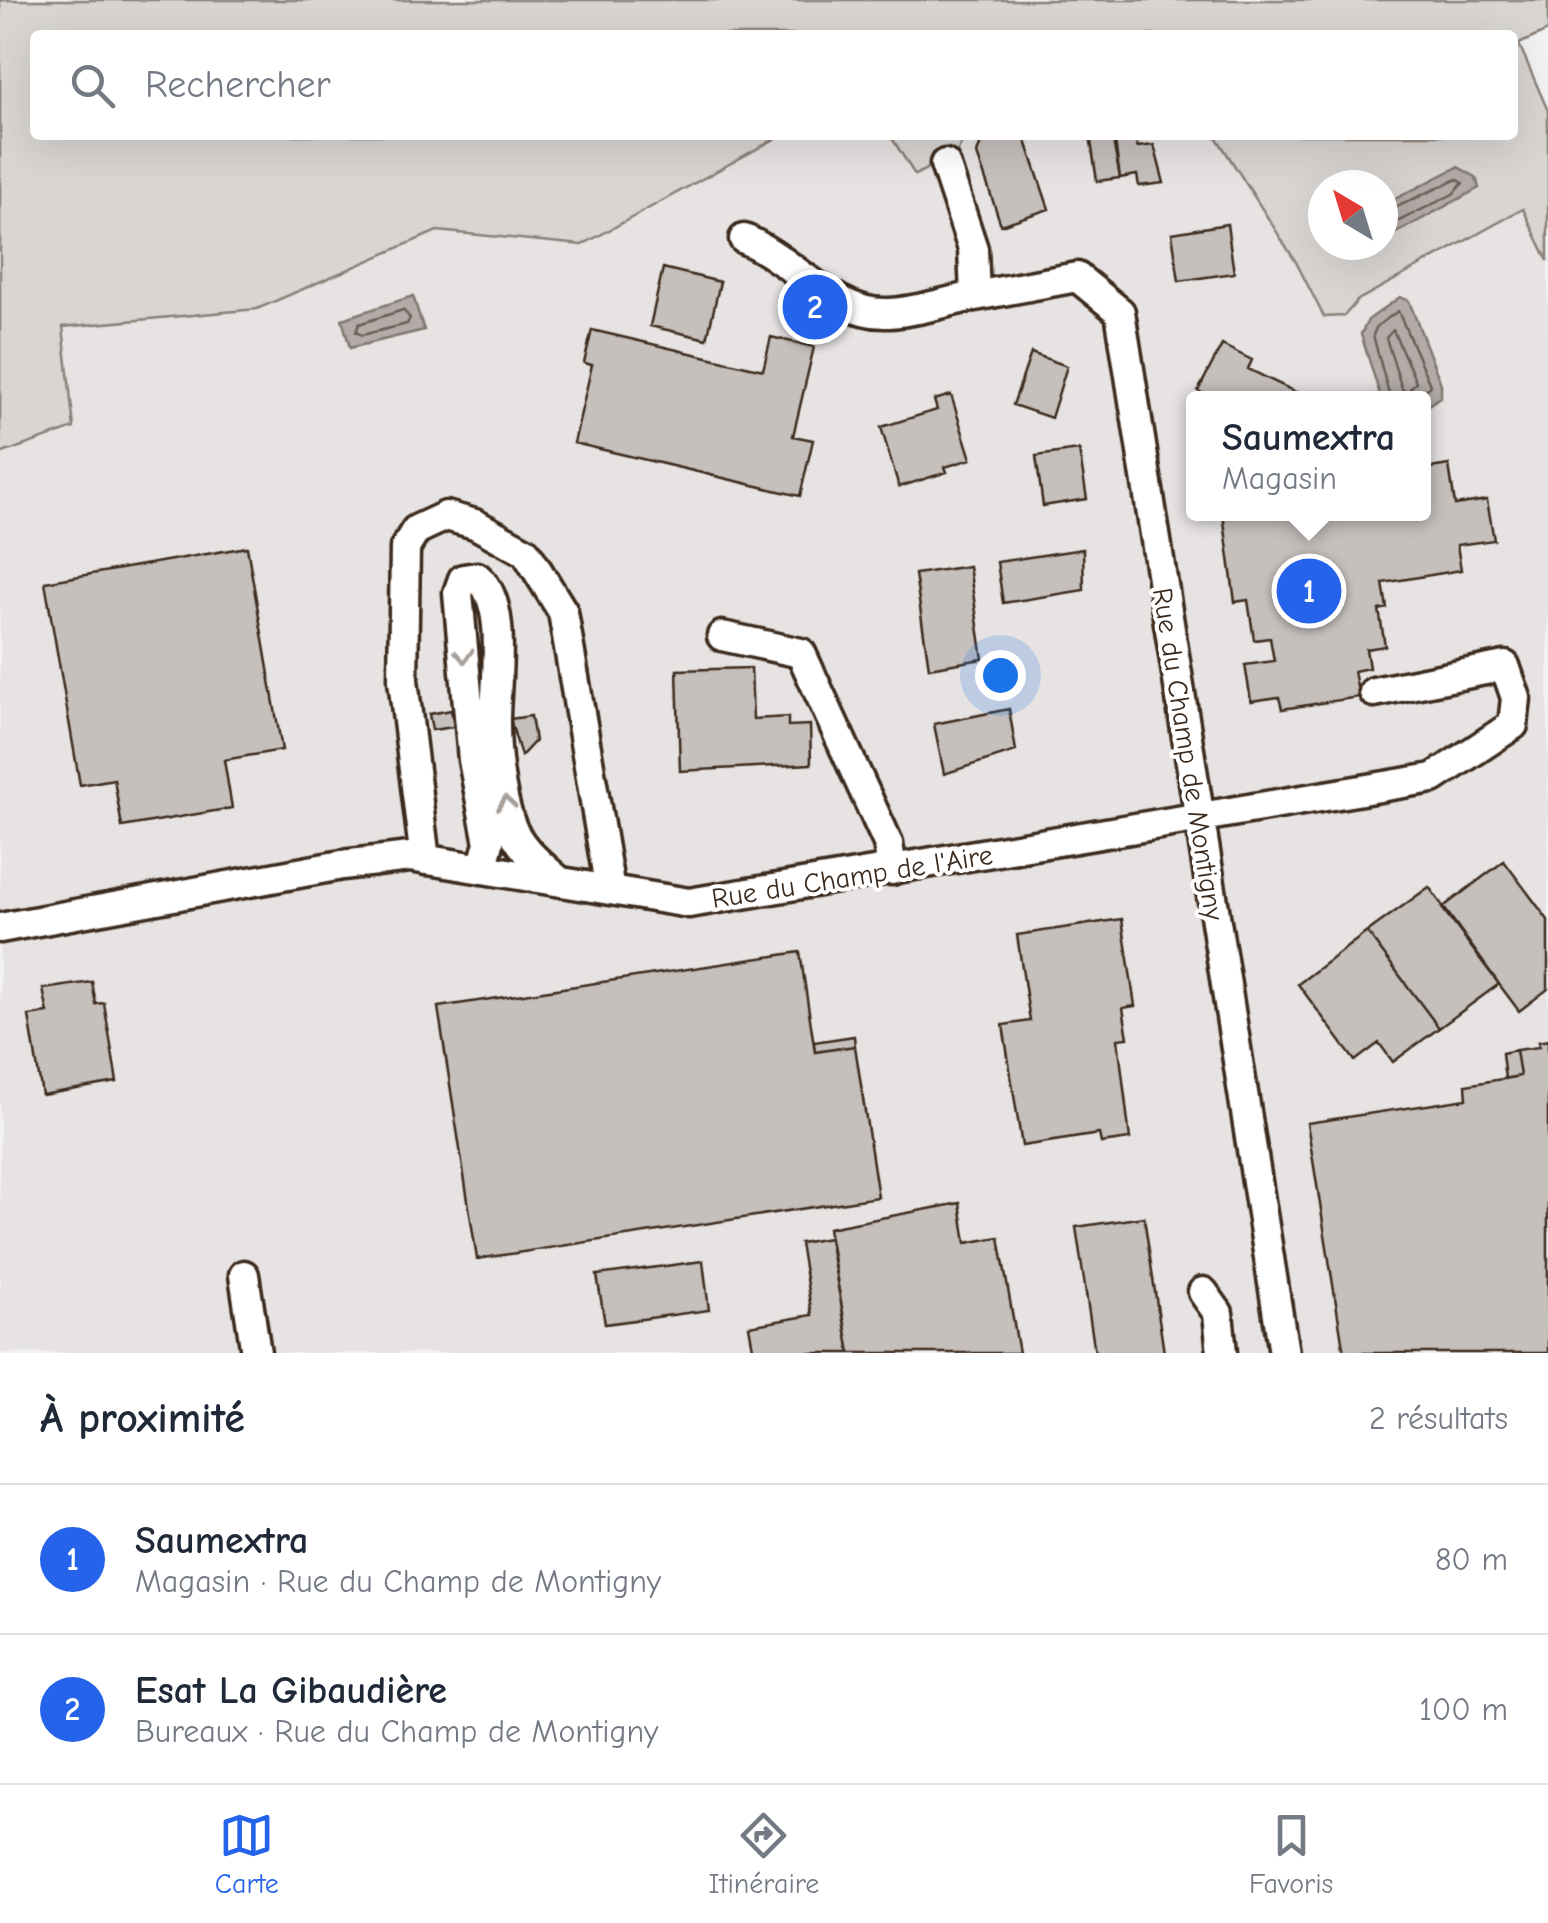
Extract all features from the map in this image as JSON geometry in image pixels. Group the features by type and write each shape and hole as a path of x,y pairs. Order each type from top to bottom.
{"street":[{"path":"945,164 973,250 975,296"},
{"name":"Rue du Champ de Montigny","path":"744,239 775,252 838,301 888,313 1078,277 1120,312 1284,1353"},
{"path":"425,860 403,680 406,548 416,530 446,516 474,524 526,552 563,612 610,890"},
{"path":"482,869 489,842 473,760 458,592 463,579 476,576 487,586 494,616 498,652 494,728 508,820 524,847 558,881"},
{"path":"722,636 802,653 888,843 892,870"},
{"name":"Rue du Champ de l'Aire","path":"0,928 342,865 410,857 689,903 805,894 892,870 1433,778 1513,725 1516,698 1505,666 1374,692"},
{"path":"244,1275 256,1353"},
{"path":"1203,1292 1218,1313 1222,1353"}],"shaded area":[{"path":"0,0 1548,0 1548,31 1519,44 1548,111 1548,261 1523,209 1358,300 1344,316 1324,317 1296,262 1218,140 1518,140 1518,30 30,30 30,140 773,140 582,245 437,231 257,309 63,327 74,428 0,454"},
{"path":"773,140 1245,140 1308,233 1308,260 1326,260 1334,272 1369,260 1398,260 1398,250 1548,198 1548,1353 0,1353 0,454 74,428 63,327 257,309 437,231 582,245"},
{"path":"893,140 963,140 957,152 915,175"}],"water":[{"path":"1458,167 1476,177 1479,188 1398,232 1398,197"},
{"path":"413,296 424,330 350,348 342,319"},
{"path":"1400,297 1409,301 1441,384 1441,396 1431,403 1431,391 1379,391 1361,334 1368,320"}],"building":[{"path":"1026,140 1049,209 1001,225 977,154 981,142"},
{"path":"1091,140 1113,140 1120,178 1097,181"},
{"path":"1137,140 1137,147 1154,145 1164,183 1139,186 1137,175 1120,178 1115,142"},
{"path":"1227,224 1234,273 1179,281 1172,233"},
{"path":"663,268 720,282 707,339 650,326"},
{"path":"592,330 763,370 771,337 814,347 793,436 813,440 800,496 574,443 592,365 584,363"},
{"path":"1222,345 1252,360 1248,369 1294,391 1198,391"},
{"path":"1031,353 1067,366 1051,418 1013,405"},
{"path":"951,395 971,459 945,467 947,472 899,487 881,427 937,410 934,400"},
{"path":"1079,450 1087,499 1043,506 1036,456"},
{"path":"1449,465 1455,505 1487,500 1494,540 1457,545 1461,570 1383,583 1387,608 1379,610 1385,646 1366,649 1369,668 1354,671 1359,697 1282,709 1279,697 1251,701 1245,665 1274,661 1270,638 1254,640 1248,600 1235,602 1224,521 1431,521 1431,468"},
{"path":"247,547 282,750 224,760 232,808 122,827 114,779 80,785 45,582"},
{"path":"1083,549 1084,590 1003,603 997,562"},
{"path":"969,566 983,659 929,668 915,574"},
{"path":"751,668 753,719 788,717 788,726 810,725 811,764 680,771 677,670"},
{"path":"1009,709 1016,751 944,774 934,724"},
{"path":"451,710 454,727 432,730 429,714"},
{"path":"531,716 535,741 521,756 510,719"},
{"path":"1504,861 1548,920 1548,989 1519,1011 1442,908"},
{"path":"1429,887 1499,984 1439,1028 1367,932"},
{"path":"1122,919 1135,1006 1123,1008 1128,1038 1118,1039 1130,1139 1101,1143 1099,1134 1022,1146 1003,1025 1030,1021 1017,935"},
{"path":"1367,932 1439,1028 1393,1062 1379,1043 1355,1061 1298,984"},
{"path":"800,952 815,1052 855,1046 878,1197 477,1259 438,1007"},
{"path":"92,982 96,1004 104,1003 117,1082 42,1095 29,1016 48,1013 43,989"},
{"path":"854,1036 855,1046 815,1052 814,1042"},
{"path":"1548,1040 1548,1353 1344,1353 1307,1123 1467,1099 1466,1085 1520,1076 1516,1050 1539,1047 1538,1042"},
{"path":"1516,1050 1520,1076 1505,1079 1502,1053"},
{"path":"960,1203 966,1243 999,1237 1019,1353 850,1353 828,1228"},
{"path":"1144,1217 1164,1353 1095,1353 1076,1227"},
{"path":"829,1238 850,1353 754,1353 749,1326 812,1315 800,1243"},
{"path":"703,1261 709,1310 605,1324 597,1275"}],"place":[{"name":"Esat La Gibaudière","path":"815,307"},
{"name":"Saumextra","path":"1309,591"}]}
